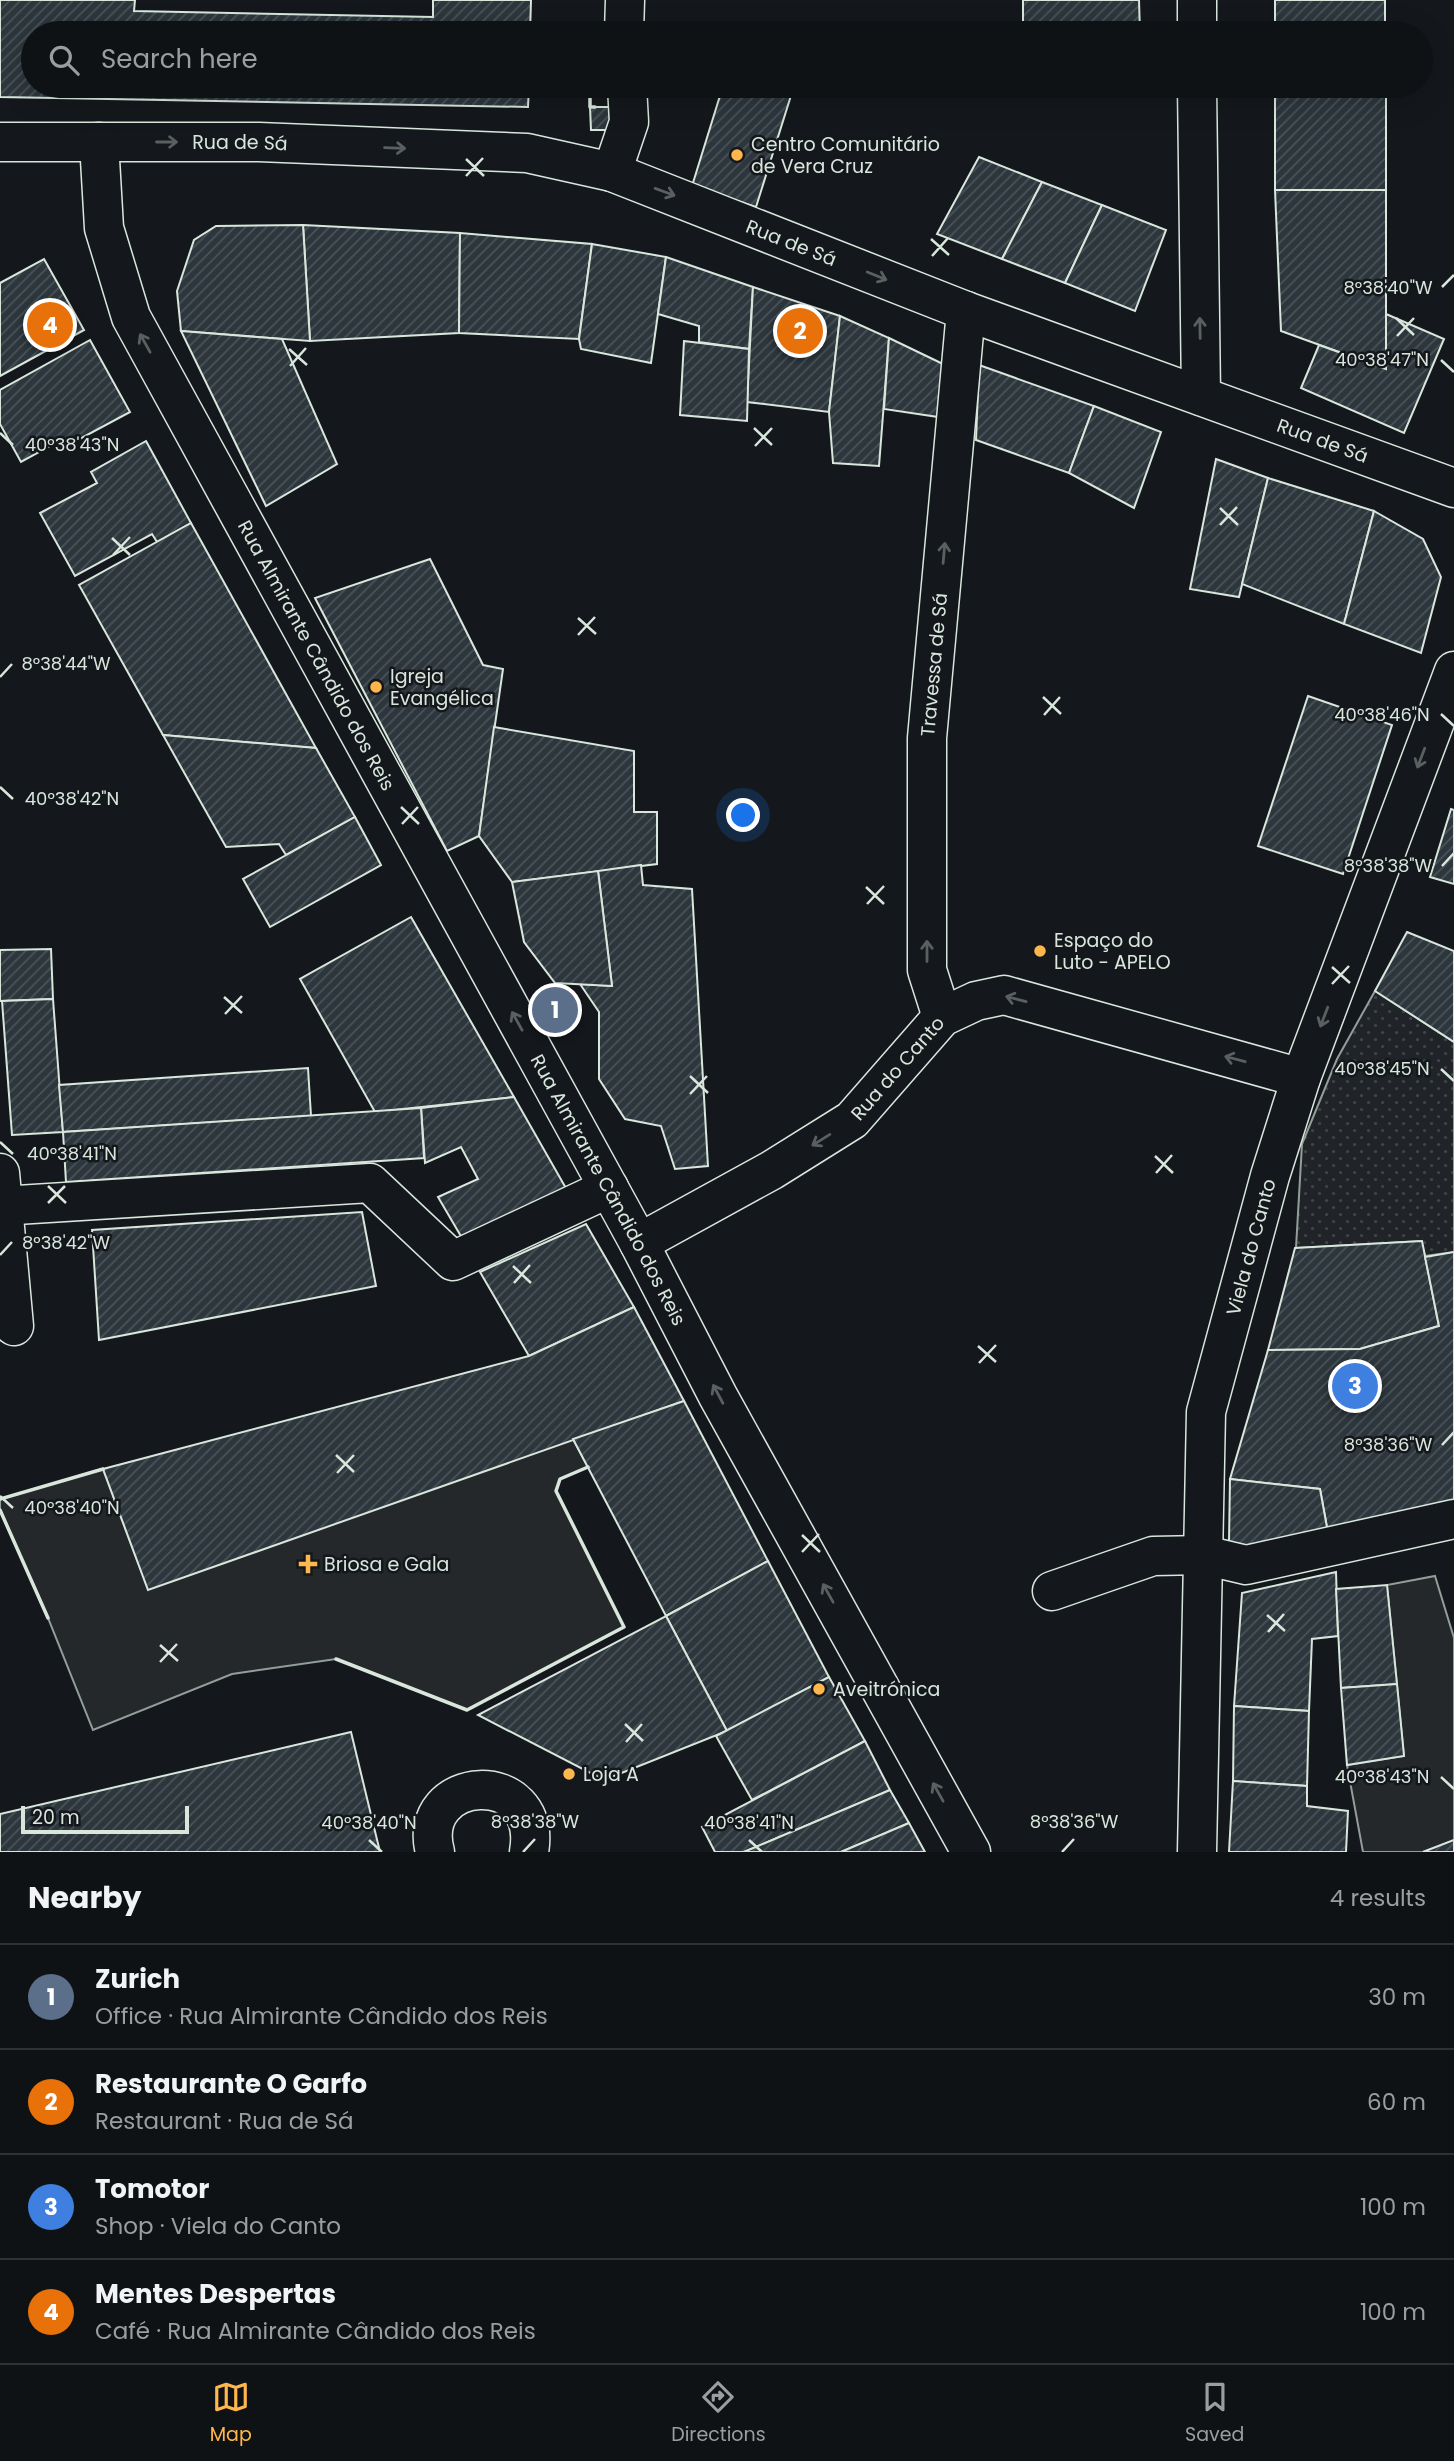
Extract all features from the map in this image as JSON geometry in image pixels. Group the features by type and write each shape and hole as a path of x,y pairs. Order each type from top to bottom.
{"street":[{"path":"624,21 625,0"},
{"path":"1196,0 1197,21"},
{"path":"612,172 629,122 628,98"},
{"path":"1197,98 1200,396"},
{"name":"Rua de Sá","path":"0,142 259,142 527,153 612,172 966,311 1454,488"},
{"name":"Rua Almirante Cândido dos Reis","path":"99,142 104,228 131,317 639,1243 718,1396 971,1852"},
{"name":"Travessa de Sá","path":"942,1017 928,970 927,738 966,311"},
{"name":"Viela do Canto","path":"1197,1852 1206,1412 1270,1176 1301,1077 1454,671"},
{"name":"Rua do Canto","path":"639,1243 772,1170 852,1121 942,1017 976,1001 1004,995 1301,1077"},
{"path":"14,1326 1,1195 370,1184 453,1261 609,1188"},
{"path":"1052,1591 1153,1556 1204,1555 1246,1564 1454,1519"},
{"path":"435,1852 433,1829 439,1814 448,1802 461,1793 477,1789 506,1795 520,1807 529,1821 532,1838 529,1852"}],"shaded area":[{"path":"1375,991 1454,1042 1454,1252 1425,1256 1421,1241 1296,1248 1302,1144 1337,1059"},
{"name":"Briosa e Gala","path":"573,1439 588,1467 560,1479 556,1491 624,1627 467,1710 336,1659 232,1674 93,1730 48,1618 0,1510 0,1499 103,1469 148,1589"},
{"path":"1435,1576 1454,1638 1454,1840 1423,1852 1363,1852 1347,1765 1404,1756 1387,1585"}],"building":[{"path":"0,0 135,0 134,11 433,17 433,0 531,0 530,21 21,21 21,97 0,97"},
{"path":"1023,0 1139,0 1140,21 1023,21"},
{"path":"1275,0 1385,0 1385,21 1275,21"},
{"path":"53,98 528,98 528,107"},
{"name":"Centro Comunitário de Vera Cruz","path":"719,98 790,98 756,207 692,186"},
{"path":"1275,98 1386,98 1386,190 1275,190"},
{"path":"590,107 612,107 612,130 591,130"},
{"path":"979,157 1042,182 1002,259 937,234"},
{"path":"1042,182 1102,205 1065,283 1002,259"},
{"path":"1275,190 1386,190 1386,369 1281,331"},
{"path":"1102,205 1166,230 1135,311 1065,283"},
{"path":"303,225 460,233 459,333 310,341"},
{"path":"303,225 310,341 181,331 177,291 194,240 216,226"},
{"path":"460,233 592,244 579,339 459,333"},
{"path":"592,244 666,257 651,363 581,349 579,339"},
{"path":"666,257 753,287 749,349 699,342 699,326 658,314"},
{"path":"44,259 84,330 0,376 0,283"},
{"path":"753,287 840,316 829,412 747,402"},
{"path":"1386,314 1444,339 1404,433 1301,388 1319,345 1386,369"},
{"path":"840,316 889,338 879,466 833,463 829,412"},
{"path":"181,331 282,339 337,464 266,506"},
{"path":"889,338 945,365 945,418 884,409"},
{"path":"90,340 130,412 63,448 59,441 21,462 0,424 0,390"},
{"path":"684,341 749,349 747,421 680,415"},
{"path":"979,365 1094,406 1069,473 976,440"},
{"path":"1094,406 1161,432 1134,508 1069,473"},
{"path":"146,441 191,523 157,542 152,534 75,576 40,513 97,483 91,472"},
{"path":"1216,459 1268,478 1239,597 1190,589"},
{"path":"1268,478 1374,511 1344,624 1242,584"},
{"path":"1374,511 1423,539 1441,577 1421,653 1344,624"},
{"path":"191,523 316,748 163,735 79,585"},
{"path":"430,559 483,665 503,669 479,836 447,851 315,598"},
{"path":"1308,696 1392,725 1343,874 1258,846"},
{"path":"494,727 634,751 634,812 657,812 657,864 512,882 479,836"},
{"path":"163,735 316,748 355,817 286,855 279,844 226,847"},
{"path":"1451,809 1454,810 1454,884 1430,877"},
{"path":"355,817 381,865 270,927 243,879"},
{"path":"641,865 643,885 692,889 708,1166 675,1169 661,1126 625,1119 599,1079 599,1012 580,984 612,986 598,871"},
{"path":"598,871 612,986 555,983 524,942 512,882"},
{"path":"411,917 514,1097 375,1112 300,979"},
{"path":"1407,932 1454,951 1454,1042 1375,991"},
{"path":"51,949 53,999 0,1001 0,950"},
{"path":"53,999 63,1132 12,1135 2,1001"},
{"path":"308,1068 311,1116 63,1132 59,1085"},
{"path":"514,1097 567,1190 462,1238 438,1197 478,1179 461,1147 425,1163 421,1108"},
{"path":"421,1108 424,1158 66,1182 63,1132"},
{"path":"362,1212 376,1286 99,1340 92,1230"},
{"path":"586,1224 634,1307 529,1356 480,1272"},
{"path":"1422,1241 1439,1326 1360,1349 1268,1350 1295,1248"},
{"path":"1454,1252 1454,1505 1328,1533 1320,1489 1230,1479 1268,1350 1360,1349 1439,1326 1425,1257"},
{"path":"634,1307 684,1401 148,1590 103,1469 529,1356"},
{"path":"684,1401 768,1561 666,1616 573,1439"},
{"path":"1230,1479 1320,1489 1328,1533 1250,1550 1229,1542"},
{"path":"768,1561 829,1677 727,1731 666,1616"},
{"path":"1336,1572 1338,1636 1312,1639 1309,1711 1234,1706 1242,1593"},
{"path":"1387,1585 1397,1684 1341,1688 1336,1589"},
{"path":"666,1616 727,1731 604,1780 478,1715"},
{"path":"829,1677 865,1741 752,1800 716,1736"},
{"path":"1397,1684 1404,1756 1347,1765 1341,1688"},
{"path":"1234,1706 1309,1711 1307,1786 1233,1781"},
{"path":"351,1732 380,1852 0,1852 0,1814"},
{"path":"865,1741 890,1790 744,1852 715,1852 702,1827"},
{"path":"1233,1781 1307,1786 1307,1806 1348,1811 1346,1852 1229,1852"},
{"path":"890,1790 909,1823 841,1852 744,1852"},
{"path":"909,1823 925,1852 841,1852"},
{"path":"1454,1840 1454,1852 1423,1852"}],"wall":[{"path":"590,98 590,107 595,107"},
{"path":"336,1659 467,1710 624,1627 556,1491 560,1479 588,1467"},
{"path":"0,1499 103,1469"},
{"path":"0,1510 48,1618"}],"place":[{"name":"Centro Comunitário de Vera Cruz","path":"737,155"},
{"name":"Mentes Despertas","path":"50,325"},
{"name":"Restaurante O Garfo","path":"800,331"},
{"name":"Igreja Evangélica","path":"376,687"},
{"name":"Espaço do Luto - APELO","path":"1040,951"},
{"name":"Zurich","path":"555,1010"},
{"name":"Tomotor","path":"1355,1386"},
{"name":"Briosa e Gala","path":"308,1564"},
{"name":"Aveitrónica","path":"819,1689"},
{"name":"Loja A","path":"569,1774"}]}
